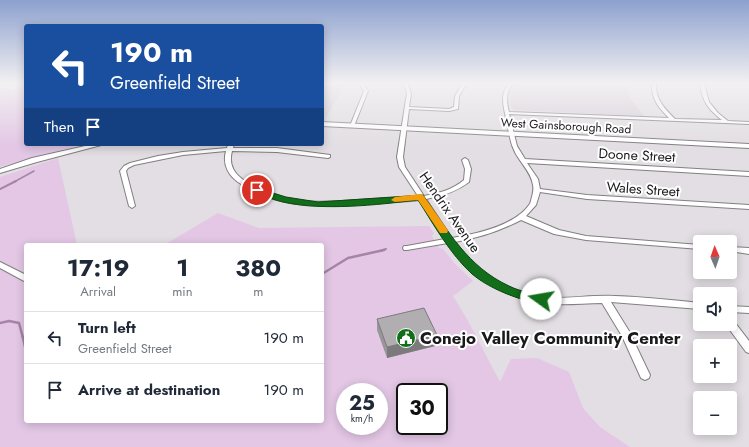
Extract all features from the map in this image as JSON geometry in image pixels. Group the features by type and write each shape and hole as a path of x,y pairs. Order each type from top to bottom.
{"street":[{"path":"352,126 361,104"},
{"name":"Hendrix Avenue","path":"407,104 400,162 420,197 466,262 476,272 506,289 530,298 574,302 604,299 693,305"},
{"path":"407,108 449,110 456,108 457,104"},
{"path":"407,248 486,232 512,223 531,208 537,190 533,176 516,150 504,104"},
{"path":"658,104 674,120"},
{"path":"707,104 727,122"},
{"path":"507,113 749,123"},
{"name":"West Gainsborough Road","path":"324,124 749,146"},
{"path":"0,171 35,160 94,146"},
{"path":"230,146 227,158 231,172 249,187 284,200 318,204 391,200 441,194 462,187 467,181 468,176 464,160"},
{"path":"132,206 124,171 129,166 189,152 230,146 274,149 328,156"},
{"name":"Doone Street","path":"524,161 749,174"},
{"name":"Wales Street","path":"537,190 587,197 749,207"},
{"path":"521,217 557,232 586,238 693,246"},
{"path":"737,250 749,251"},
{"path":"0,265 24,278"},
{"path":"604,299 626,334 645,375"},
{"path":"737,309 749,310"},
{"path":"736,331 749,349"}],"shaded area":[{"path":"0,104 24,104 24,146 78,146 36,156 0,167"},
{"path":"324,104 334,104 324,121"},
{"path":"510,104 635,104 644,116 514,110"},
{"path":"58,158 77,243 24,243 24,423 324,423 324,243 167,243 218,213 259,228 429,226 434,233 432,236 439,248 443,249 455,264 473,281 453,296 467,319 500,382 511,359 537,358 569,372 583,408 600,427 630,447 0,447 0,177"}],"building":[{"path":"424,308 437,335 387,347 377,319"}],"waterway":[{"path":"14,182 34,171"},
{"path":"0,189 14,182"},
{"path":"381,251 386,249"},
{"path":"324,273 348,258 381,251"},
{"path":"0,323 9,321 19,323 23,338"},
{"path":"23,337 24,341"}],"slow traffic":[{"path":"395,200 420,197 443,231"}],"place":[{"name":"Conejo Valley Community Center","path":"406,338"}],"route":[{"path":"257,190 284,200 318,204 420,197 456,250 476,272 506,289 530,298 541,299"}]}
